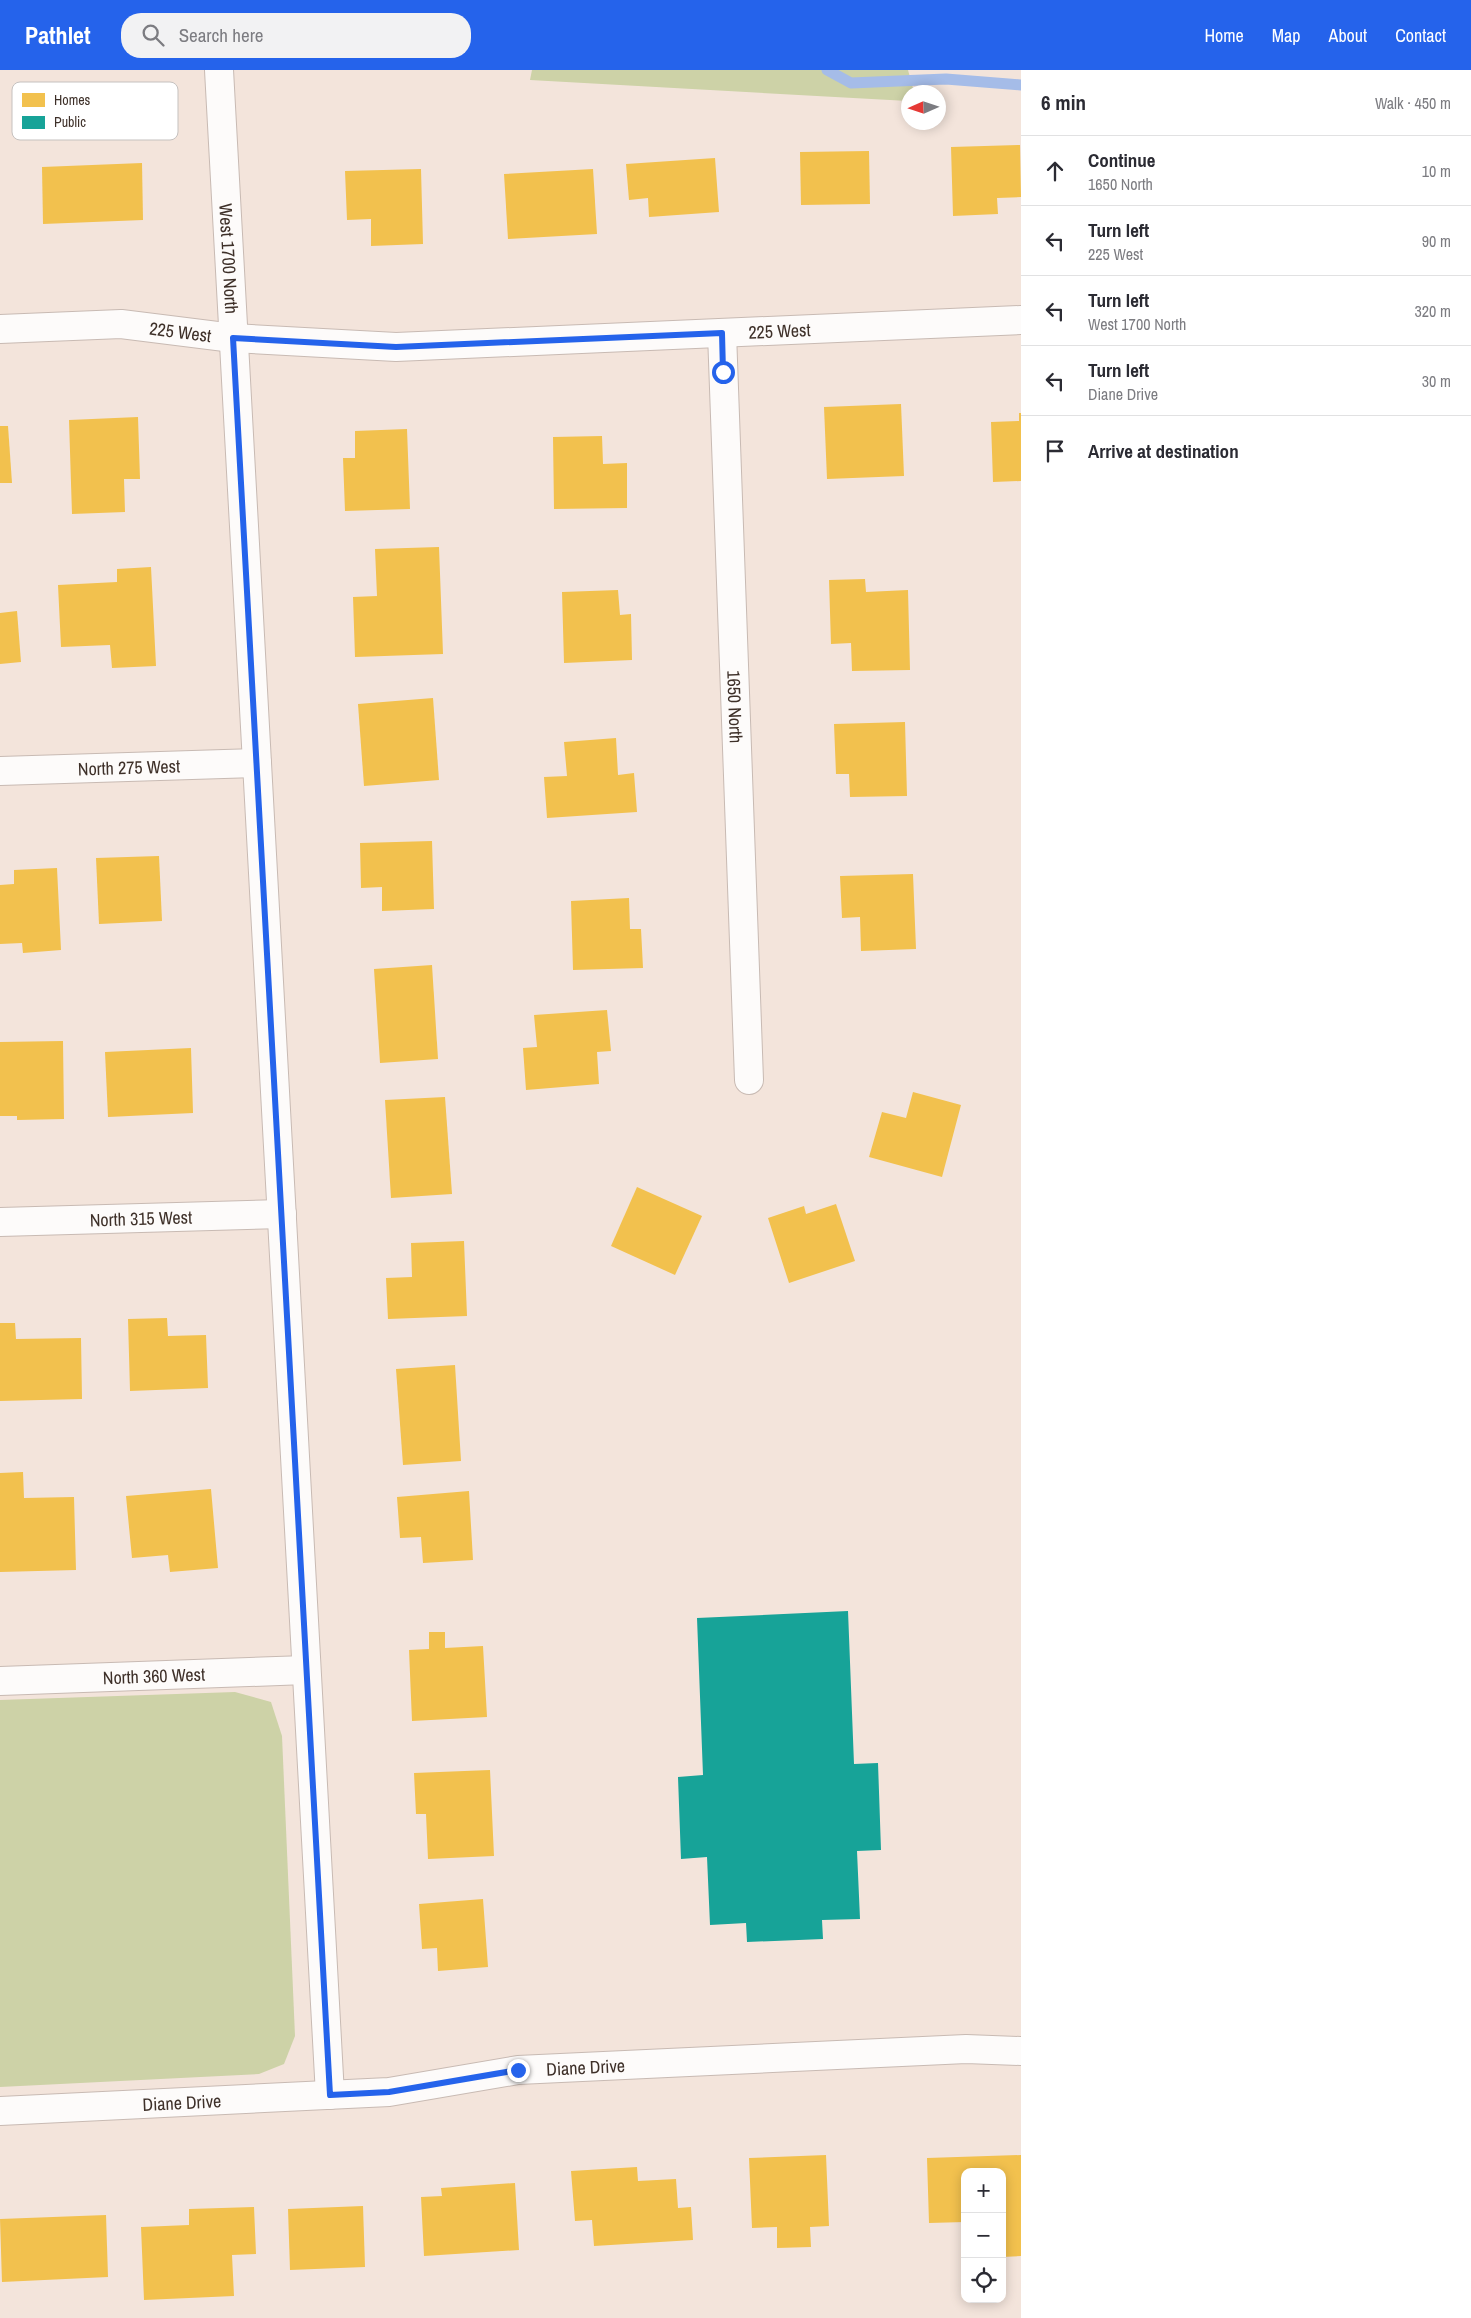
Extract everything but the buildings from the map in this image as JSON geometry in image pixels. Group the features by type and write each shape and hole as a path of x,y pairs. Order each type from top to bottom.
{"street":[{"name":"West 1700 North","path":"219,70 330,2095"},
{"name":"225 West","path":"0,329 120,324 233,338 396,347 1021,320"},
{"name":"1650 North","path":"722,333 749,1080"},
{"name":"North 275 West","path":"0,771 257,763"},
{"name":"North 315 West","path":"0,1222 282,1214"},
{"name":"North 360 West","path":"0,1681 306,1670"},
{"name":"Diane Drive","path":"0,2111 389,2092 518,2070 966,2049 1021,2052"}],"green space":[{"path":"532,70 908,70 912,85 901,85 901,101 530,80"},
{"path":"235,1692 271,1702 282,1736 295,2036 284,2064 259,2074 0,2087 0,1700"}],"waterway":[{"path":"827,70 851,83 946,79 1021,85"}],"route":[{"path":"518,2070 389,2092 330,2095 233,338 396,347 722,333 723,372"}]}
